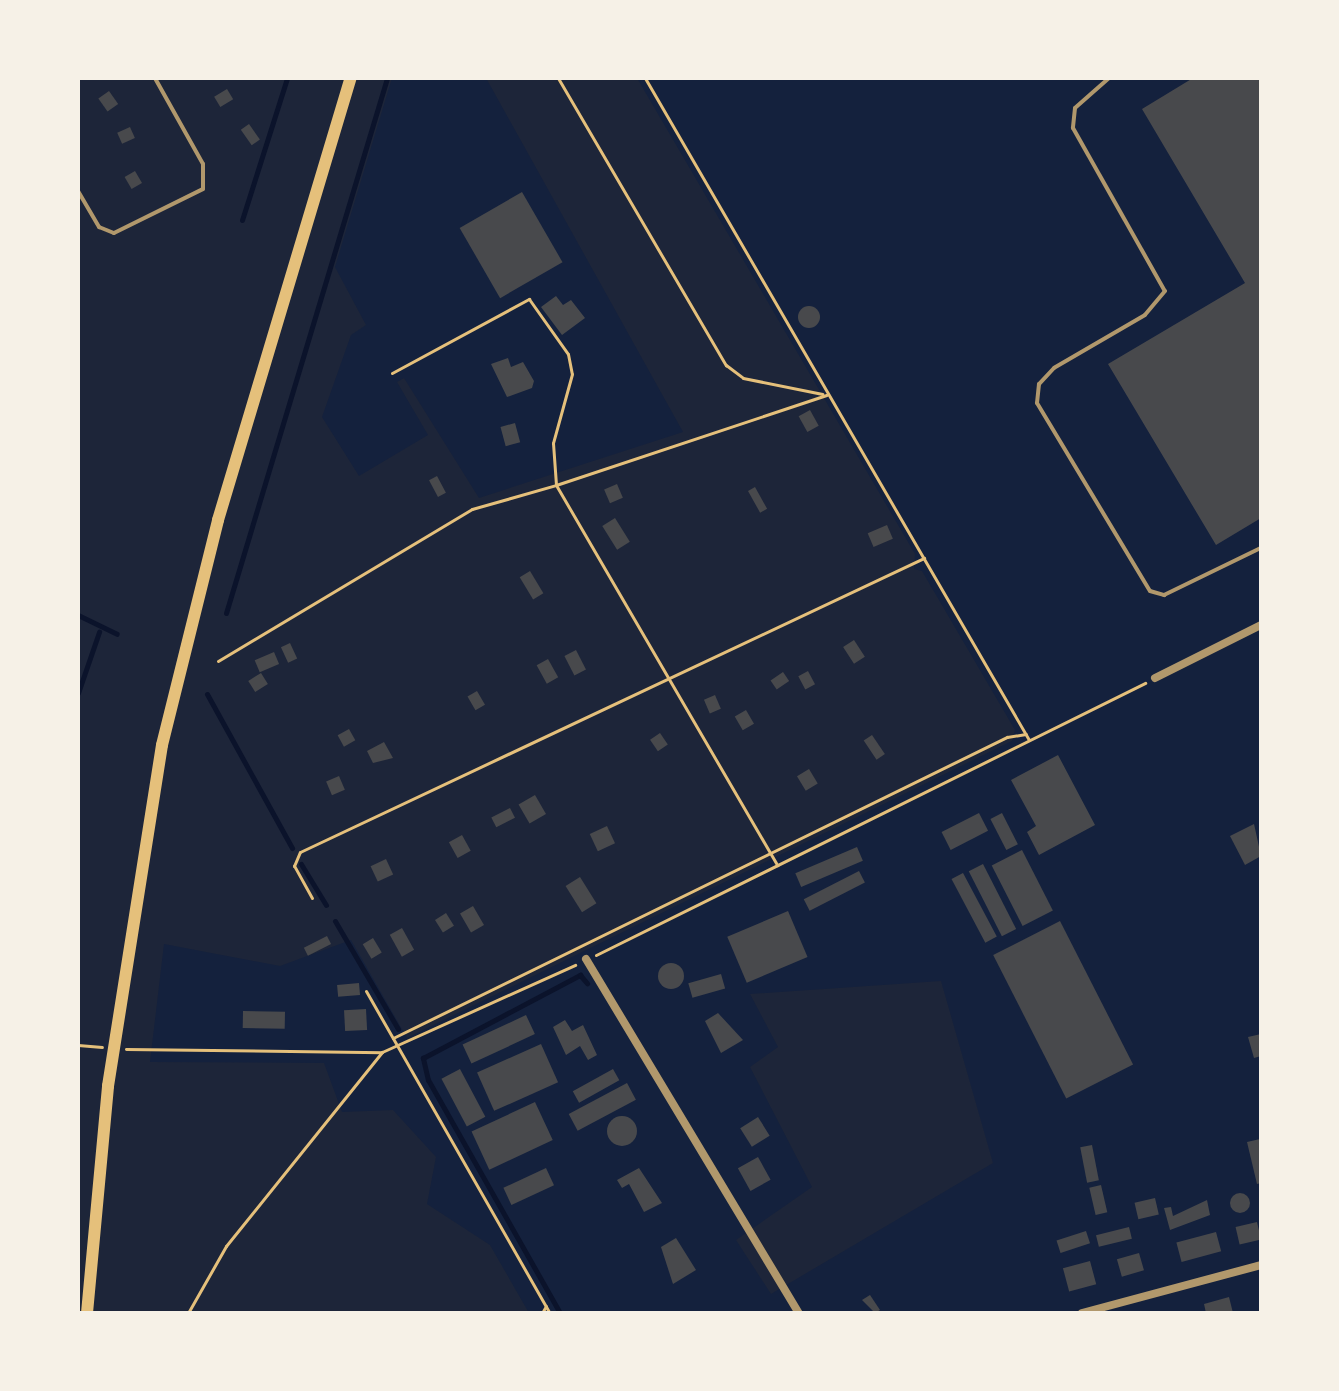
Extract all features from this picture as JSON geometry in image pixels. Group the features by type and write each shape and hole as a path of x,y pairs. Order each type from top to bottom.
{"main road":[{"path":"87,1313 108,1086 162,745 218,520 351,78"}],"street":[{"path":"1155,678 1261,625"},
{"path":"586,959 799,1313"},
{"path":"1082,1313 1261,1265"}],"lane":[{"path":"78,191 99,227 114,233 203,189 203,164 155,78"},
{"path":"1109,78 1075,108 1073,128 1165,291 1145,315 1054,368 1039,384 1037,403 1150,591 1164,595 1261,548"}],"path":[{"path":"558,78 726,365 743,378 826,395"},
{"path":"645,78 826,395 1029,740"},
{"path":"392,373 529,299 568,354 572,374 553,443 556,485 777,865"},
{"path":"218,661 472,509 556,485 826,395"},
{"path":"312,898 294,866 300,852 924,558"},
{"path":"135,1050 258,1053 382,1052 398,1048 586,959 1155,678"},
{"path":"393,1038 1007,737 1026,734"},
{"path":"366,991 550,1313"},
{"path":"188,1313 226,1246 382,1052"},
{"path":"542,1313 546,1306"}],"shaded area":[{"path":"78,78 392,78 335,267 366,325 351,335 322,417 359,476 428,435 397,382 404,378 479,498 683,432 486,78 637,78 915,554 914,569 922,571 1015,730 1012,741 407,1038 351,940 280,966 164,944 150,1062 324,1063 342,1112 393,1110 436,1157 427,1204 490,1245 529,1313 78,1313"},
{"path":"941,981 993,1163 771,1294 736,1240 812,1187 750,1067 778,1047 750,994"}],"building":[{"path":"1193,78 1261,78 1261,518 1216,545 1108,364 1245,283 1142,109"},
{"path":"227,89 233,99 220,107 214,97"},
{"path":"109,91 118,104 108,112 98,98"},
{"path":"249,124 260,140 252,145 241,130"},
{"path":"130,127 135,138 122,144 117,133"},
{"path":"135,171 142,183 132,189 125,177"},
{"path":"522,192 562,262 500,298 460,228"},
{"path":"556,296 563,305 571,300 585,318 562,335 541,307"},
{"path":"809,306 820,317 809,328 798,317"},
{"path":"508,358 511,367 523,362 534,381 532,388 507,397 491,364"},
{"path":"810,410 819,426 807,432 799,416"},
{"path":"515,423 520,442 506,446 501,427"},
{"path":"437,476 446,493 438,497 429,480"},
{"path":"617,484 623,498 610,503 604,489"},
{"path":"755,487 767,509 760,513 748,491"},
{"path":"615,518 630,542 617,550 602,526"},
{"path":"887,525 893,539 874,547 868,533"},
{"path":"530,571 543,593 533,599 520,577"},
{"path":"854,640 865,657 854,664 843,647"},
{"path":"290,643 297,658 288,663 281,647"},
{"path":"576,650 586,670 574,676 564,656"},
{"path":"274,652 279,664 260,672 255,660"},
{"path":"548,659 558,677 547,684 537,665"},
{"path":"808,671 815,684 805,689 798,676"},
{"path":"783,672 789,681 777,690 771,680"},
{"path":"261,673 268,684 255,692 248,681"},
{"path":"477,691 485,705 475,710 467,696"},
{"path":"715,695 721,709 710,713 704,700"},
{"path":"746,710 754,724 743,730 735,716"},
{"path":"349,729 355,740 344,747 338,735"},
{"path":"660,733 668,745 658,751 650,740"},
{"path":"872,735 885,754 877,760 864,741"},
{"path":"384,742 393,758 373,763 367,751"},
{"path":"1058,755 1095,825 1039,855 1027,832 1036,826 1011,780"},
{"path":"809,769 818,784 806,791 797,776"},
{"path":"339,776 345,790 332,795 326,781"},
{"path":"535,795 546,814 530,824 519,804"},
{"path":"510,808 515,818 496,827 491,818"},
{"path":"979,813 988,831 951,850 942,832"},
{"path":"1002,813 1018,844 1006,850 990,819"},
{"path":"1254,824 1261,856 1245,865 1230,836"},
{"path":"607,826 615,843 598,851 590,834"},
{"path":"462,835 471,851 458,858 449,842"},
{"path":"857,847 863,861 801,887 795,873"},
{"path":"1022,850 1053,911 1023,926 992,865"},
{"path":"386,859 393,874 378,882 371,866"},
{"path":"983,864 1016,929 1002,936 969,871"},
{"path":"859,871 865,883 810,911 804,899"},
{"path":"963,873 997,937 985,943 952,879"},
{"path":"580,877 596,903 582,912 566,886"},
{"path":"473,906 484,925 471,933 460,914"},
{"path":"788,911 808,957 747,983 727,937"},
{"path":"446,913 454,926 443,933 435,920"},
{"path":"1060,921 1133,1064 1066,1099 993,955"},
{"path":"402,928 414,950 402,957 390,935"},
{"path":"327,936 331,944 308,956 304,948"},
{"path":"373,938 382,953 371,959 363,944"},
{"path":"671,963 680,967 684,976 680,985 671,989 662,985 658,976 662,967"},
{"path":"721,974 725,988 692,998 688,983"},
{"path":"359,983 360,995 338,997 337,985"},
{"path":"366,1009 367,1030 345,1031 344,1010"},
{"path":"243,1011 285,1012 285,1029 243,1028"},
{"path":"718,1013 743,1040 721,1053 705,1021"},
{"path":"526,1015 535,1034 471,1064 463,1045"},
{"path":"565,1020 572,1031 583,1025 597,1055 588,1060 580,1046 566,1055 553,1027"},
{"path":"1261,1034 1261,1056 1254,1058 1248,1037"},
{"path":"541,1044 558,1082 494,1111 477,1072"},
{"path":"460,1069 485,1117 467,1127 441,1079"},
{"path":"613,1069 619,1080 579,1103 573,1091"},
{"path":"627,1083 636,1100 578,1131 569,1114"},
{"path":"535,1102 553,1140 489,1170 472,1132"},
{"path":"622,1116 633,1120 637,1131 633,1142 622,1146 611,1142 607,1131 611,1120"},
{"path":"758,1117 770,1136 752,1147 740,1128"},
{"path":"1260,1139 1261,1183 1257,1184 1247,1142"},
{"path":"1092,1145 1099,1180 1087,1183 1080,1147"},
{"path":"758,1157 771,1180 750,1191 738,1168"},
{"path":"546,1168 554,1185 511,1205 503,1188"},
{"path":"639,1168 662,1203 644,1212 629,1184 622,1188 617,1180"},
{"path":"1101,1185 1107,1212 1096,1215 1089,1188"},
{"path":"1236,1193 1244,1193 1250,1203 1244,1213 1236,1213 1230,1207 1230,1199"},
{"path":"1155,1198 1159,1215 1138,1219 1135,1203"},
{"path":"1207,1200 1210,1215 1170,1230 1164,1208 1171,1207 1173,1216"},
{"path":"1257,1222 1261,1240 1240,1244 1236,1227"},
{"path":"1129,1227 1132,1239 1099,1247 1096,1235"},
{"path":"1086,1231 1090,1243 1061,1253 1057,1241"},
{"path":"1216,1232 1221,1251 1182,1262 1176,1243"},
{"path":"676,1238 696,1270 673,1284 661,1247"},
{"path":"1139,1253 1144,1270 1122,1277 1117,1259"},
{"path":"1090,1261 1096,1284 1069,1291 1063,1268"},
{"path":"870,1295 880,1310 875,1313 862,1300"},
{"path":"1229,1297 1233,1313 1206,1313 1204,1304"}],"waterway":[{"path":"242,220 287,78"},
{"path":"226,613 387,78"},
{"path":"78,615 117,634"},
{"path":"78,693 99,632"},
{"path":"207,694 292,848"},
{"path":"301,864 326,905"},
{"path":"335,921 398,1029"},
{"path":"560,1313 428,1080 423,1058 580,975 587,983"}]}
